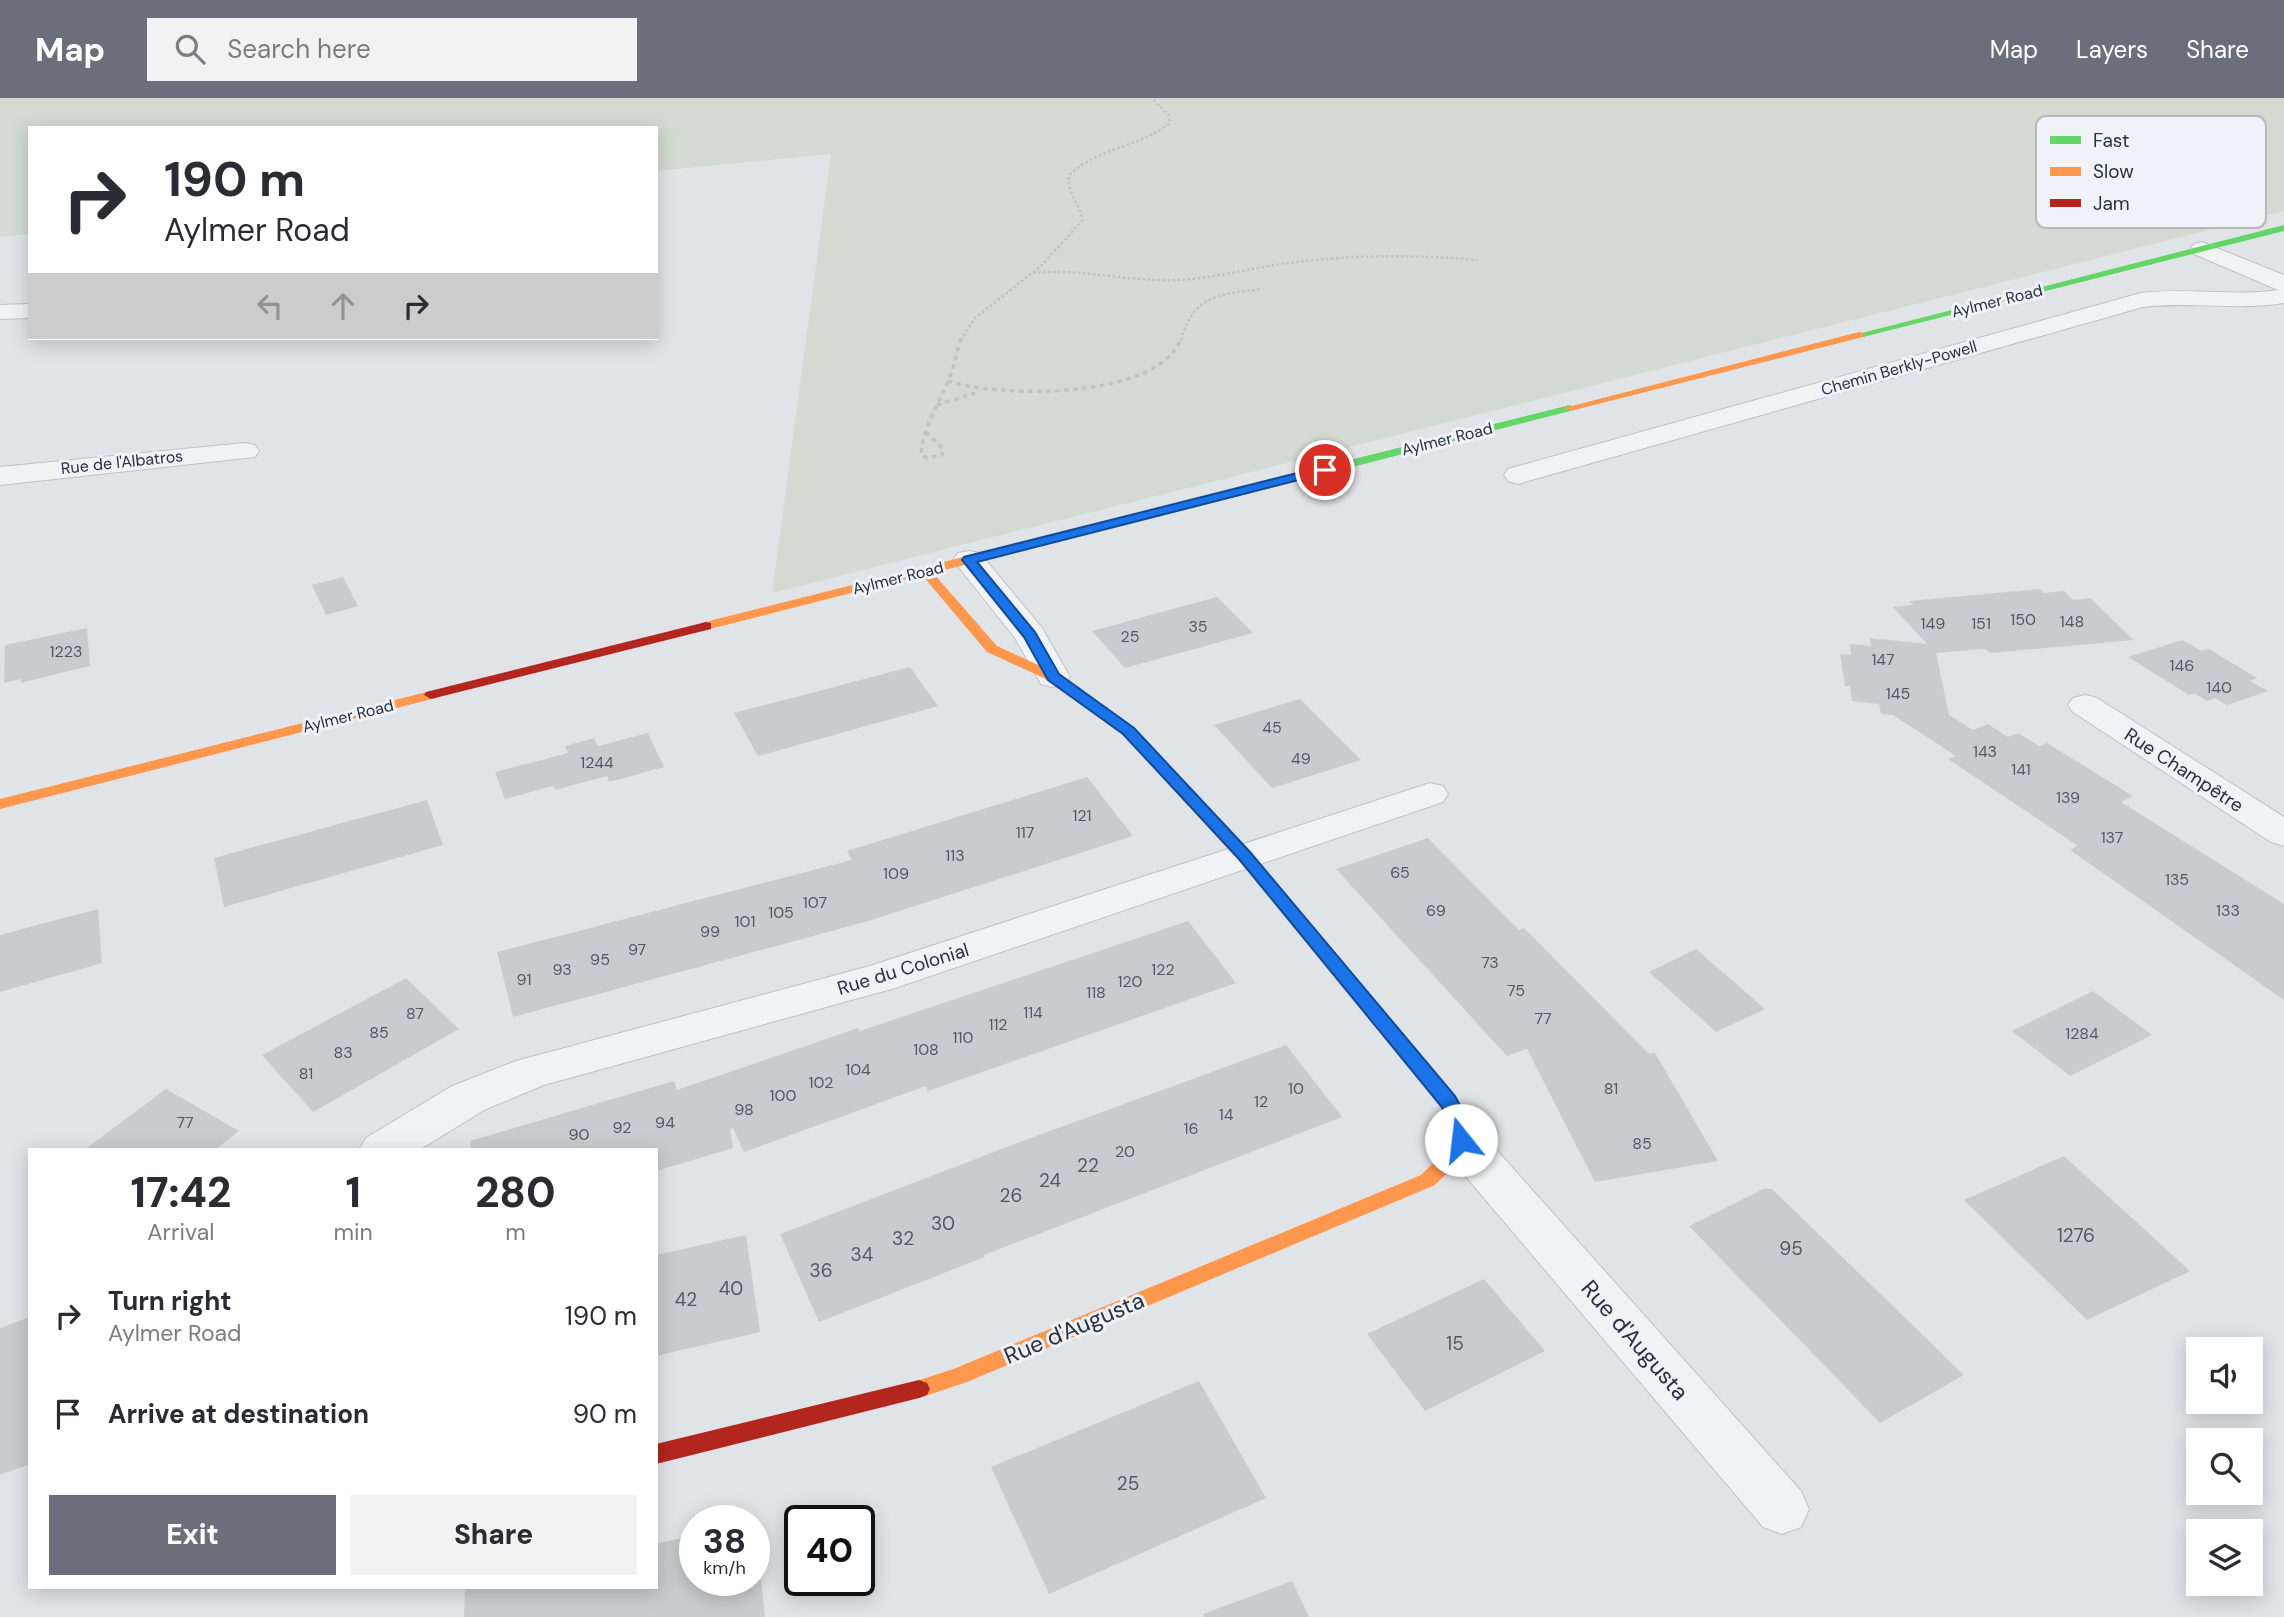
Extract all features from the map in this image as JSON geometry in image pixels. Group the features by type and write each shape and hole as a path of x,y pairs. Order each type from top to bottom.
{"main road":[{"name":"Aylmer Road","path":"0,804 2284,228"},
{"name":"Rue d'Augusta","path":"658,1454 898,1396 960,1376 1428,1180 1452,1161 1461,1140 1459,1121 1448,1101 1245,855 1128,731 1053,677 992,649 925,571"}],"street":[{"path":"2202,249 2284,284"},
{"name":"Chemin Berkly-Powell","path":"1518,475 2141,300 2175,295 2254,300 2284,296"},
{"path":"0,312 28,311"},
{"name":"Rue de l'Albatros","path":"0,476 245,451"},
{"name":"Rue d'Augusta","path":"969,560 1030,635 1053,677"},
{"name":"Rue Champêtre","path":"2085,705 2284,834"},
{"name":"Rue du Colonial","path":"385,1148 468,1098 532,1072 880,978 1430,794"},
{"name":"Rue d'Augusta","path":"1461,1140 1782,1509"}],"path":[{"path":"926,432 943,449 942,455 937,458 927,458 921,454 926,432 948,381 955,354 970,323 1032,273 1082,221 1083,212 1071,197 1067,185 1069,175 1077,165 1151,135 1168,124 1169,116 1152,98"},
{"path":"1032,273 1080,270 1139,279 1176,279 1374,255 1420,254 1477,260"},
{"path":"1027,270 1027,276"},
{"path":"948,381 982,391 1073,391 1146,370 1170,358 1178,348 1188,318 1200,303 1263,289"},
{"path":"936,405 982,391"}],"shaded area":[{"path":"0,98 2284,98 2284,211 2266,216 2266,116 2036,116 2036,228 2217,228 772,593 831,154 658,171 658,126 28,126 28,234 0,237"}],"building":[{"path":"343,577 358,606 326,615 312,585"},
{"path":"2039,589 2044,593 2064,591 2073,600 2090,598 2134,640 1990,653 1985,649 1936,653 1949,715 1973,730 1988,724 2008,737 2018,733 2039,746 2047,743 2133,796 2121,802 2284,904 2284,1000 2070,850 2078,846 1948,759 1956,756 1893,715 1881,714 1879,704 1852,701 1850,686 1845,686 1840,654 1851,655 1850,644 1871,646 1870,638 1927,644 1893,607 1913,605 1909,601"},
{"path":"1217,597 1253,633 1125,668 1092,631"},
{"path":"87,628 90,666 21,683 21,679 4,683 5,645"},
{"path":"2182,640 2202,651 2209,649 2257,678 2250,681 2268,691 2227,705 2215,698 2207,701 2194,693 2189,695 2128,657"},
{"path":"910,667 938,706 758,756 734,713"},
{"path":"1300,699 1361,760 1272,788 1214,725"},
{"path":"648,733 664,767 609,782 607,776 555,790 553,786 505,799 495,772 568,753 565,746 594,738 598,746"},
{"path":"1087,777 1133,836 865,922 513,1017 497,952 852,860 847,851"},
{"path":"427,800 443,845 224,907 214,858"},
{"path":"1428,838 1519,930 1524,928 1649,1054 1655,1053 1718,1161 1595,1182 1527,1049 1507,1056 1336,869"},
{"path":"98,909 102,963 0,992 0,935"},
{"path":"1188,921 1236,983 928,1091 926,1086 744,1152 733,1128 730,1129 733,1148 658,1170 658,1148 471,1148 470,1141 674,1081 677,1090 858,1028 860,1031"},
{"path":"1696,949 1765,1009 1716,1032 1649,972"},
{"path":"406,978 459,1029 313,1112 262,1055"},
{"path":"2093,991 2152,1035 2070,1076 2012,1031"},
{"path":"1286,1045 1342,1117 984,1255 985,1257 819,1322 780,1234 1028,1139"},
{"path":"166,1089 239,1131 218,1148 87,1148"},
{"path":"2064,1156 2190,1271 2087,1320 1964,1200"},
{"path":"1763,1189 1772,1189 1964,1375 1880,1423 1689,1226"},
{"path":"746,1235 760,1332 658,1356 658,1255"},
{"path":"1484,1279 1545,1351 1425,1411 1367,1334"},
{"path":"28,1318 28,1465 0,1475 0,1328"},
{"path":"1199,1381 1266,1498 1049,1594 991,1467"},
{"path":"679,1539 679,1596 763,1596 765,1617 464,1617 465,1589 658,1589 658,1544"},
{"path":"1292,1581 1309,1617 1204,1617 1203,1614"}],"traffic: fast":[{"path":"1859,335 2284,228"},
{"path":"1298,477 1570,408"},
{"path":"1257,870 1448,1101 1458,1126 1459,1139"}],"traffic: slow":[{"path":"1570,408 1859,335"},
{"path":"706,626 1298,477"},
{"path":"925,571 992,649 1053,677 1128,731 1257,870"},
{"path":"0,804 431,695"},
{"path":"919,1389 960,1376 1428,1180 1454,1154 1459,1139"}],"traffic: jam":[{"path":"431,695 706,626"},
{"path":"658,1454 919,1389"}],"route":[{"path":"1325,470 969,560 1030,635 1053,677 1128,731 1245,855 1448,1101 1459,1121 1461,1140"}]}
